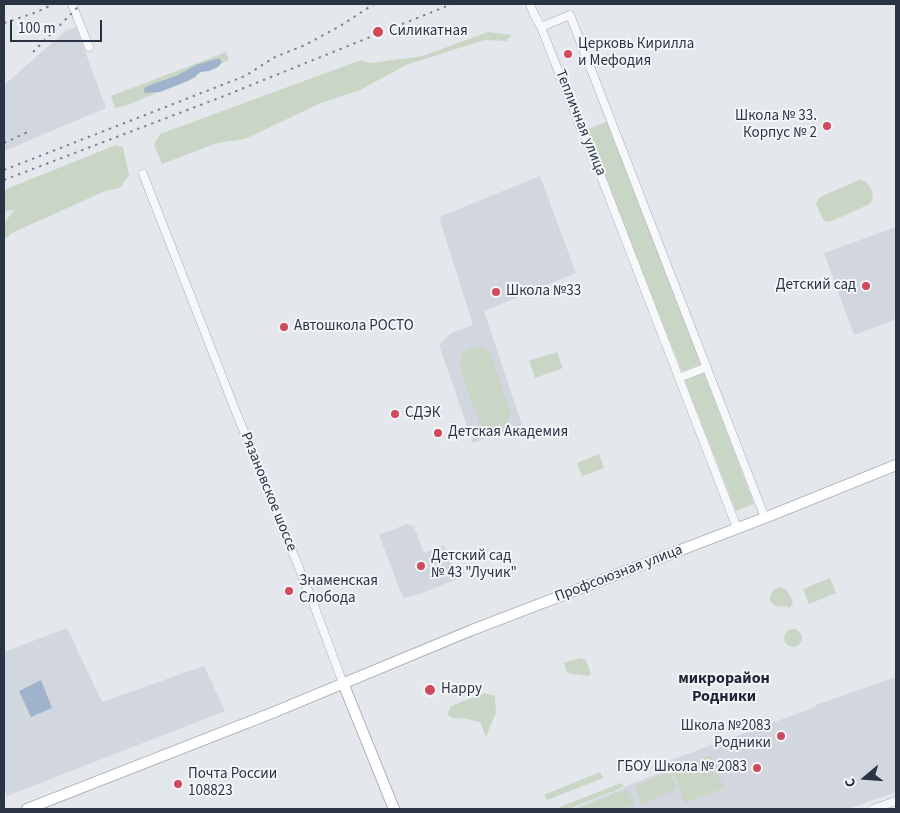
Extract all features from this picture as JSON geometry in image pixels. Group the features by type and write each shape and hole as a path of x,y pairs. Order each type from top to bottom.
{"main road":[{"name":"Профсоюзная улица","path":"27,809 272,714 472,630 765,518 896,465"},
{"name":"Рязановское шоссе","path":"342,684 394,809"}],"street":[{"path":"72,4 89,47"},
{"path":"530,4 542,27"},
{"name":"Тепличная улица","path":"737,528 542,27 570,15 765,518"},
{"name":"Рязановское шоссе","path":"143,174 312,600 342,684"},
{"path":"679,378 707,367"},
{"path":"873,809 896,801"}],"shaded area":[{"path":"76,27 106,108 4,151 4,85 67,30"},
{"name":"Школа №33","path":"540,176 576,273 484,311 522,425 473,443 439,345 451,333 473,325 439,217"},
{"name":"Детский сад","path":"896,227 896,319 854,335 824,253"},
{"name":"Детский сад № 43 \"Лучик\"","path":"407,524 414,527 424,553 444,545 457,579 417,595 403,598 379,535"},
{"path":"67,628 102,702 204,666 225,711 7,796 4,786 4,652"},
{"name":"Школа №2083 Родники","path":"896,677 896,792 848,809 572,809 673,768 671,760"}],"green space":[{"path":"488,32 512,35 506,41 484,40 406,65 360,90 321,103 245,139 217,143 162,164 154,145 160,134 361,60 370,63 423,56"},
{"path":"226,52 229,60 131,104 115,108 111,96"},
{"path":"608,121 701,364 682,371 585,130"},
{"path":"116,145 123,147 129,175 120,188 105,191 12,233 4,240 4,223 15,209 4,212 4,190"},
{"path":"859,180 866,182 871,189 873,197 870,204 826,222 816,204 820,197"},
{"path":"481,347 490,353 510,411 508,422 496,431 486,429 481,425 460,366 463,353 470,348"},
{"path":"557,352 563,368 535,378 529,361"},
{"path":"704,373 754,504 736,511 685,381"},
{"path":"599,454 604,468 582,476 577,463"},
{"path":"830,578 836,593 809,604 803,589"},
{"path":"780,587 787,591 793,602 790,608 777,606 771,602 771,593"},
{"path":"789,629 797,629 802,634 800,645 789,647 784,642 784,634"},
{"path":"580,658 586,660 591,674 588,676 567,673 564,663"},
{"path":"484,693 495,696 496,712 486,737 480,722 454,718 447,714 451,706"},
{"path":"711,755 724,788 685,803 672,769"},
{"path":"600,772 603,778 547,800 544,795"},
{"path":"670,772 677,789 642,804 635,786"},
{"path":"621,783 624,786 619,789 569,809 555,809"},
{"path":"628,789 635,804 623,809 577,809"}],"water":[{"path":"219,58 222,62 218,67 200,72 188,81 160,92 145,93 144,91 145,87 178,75 196,65"},
{"path":"41,680 52,708 31,717 19,691"}],"railway":[{"path":"4,23 54,4"},
{"path":"33,52 81,4"},
{"path":"4,170 245,76 275,57 305,45 340,26 374,4"},
{"path":"4,180 224,96 452,4"},
{"path":"4,143 30,131"}],"place":[{"name":"Силикатная","path":"378,32"},
{"name":"Церковь Кирилла и Мефодия","path":"568,54"},
{"name":"Школа № 33. Корпус № 2","path":"827,126"},
{"name":"Детский сад","path":"866,286"},
{"name":"Школа №33","path":"496,292"},
{"name":"Автошкола РОСТО","path":"284,327"},
{"name":"СДЭК","path":"395,414"},
{"name":"Детская Академия","path":"438,433"},
{"name":"Детский сад № 43 \"Лучик\"","path":"421,566"},
{"name":"Знаменская Слобода","path":"289,591"},
{"name":"Happy","path":"430,690"},
{"name":"Школа №2083 Родники","path":"781,736"},
{"name":"ГБОУ Школа № 2083","path":"757,768"},
{"name":"Почта России 108823","path":"178,784"}],"district":[{"name":"микрорайон Родники","path":"724,688"}]}
